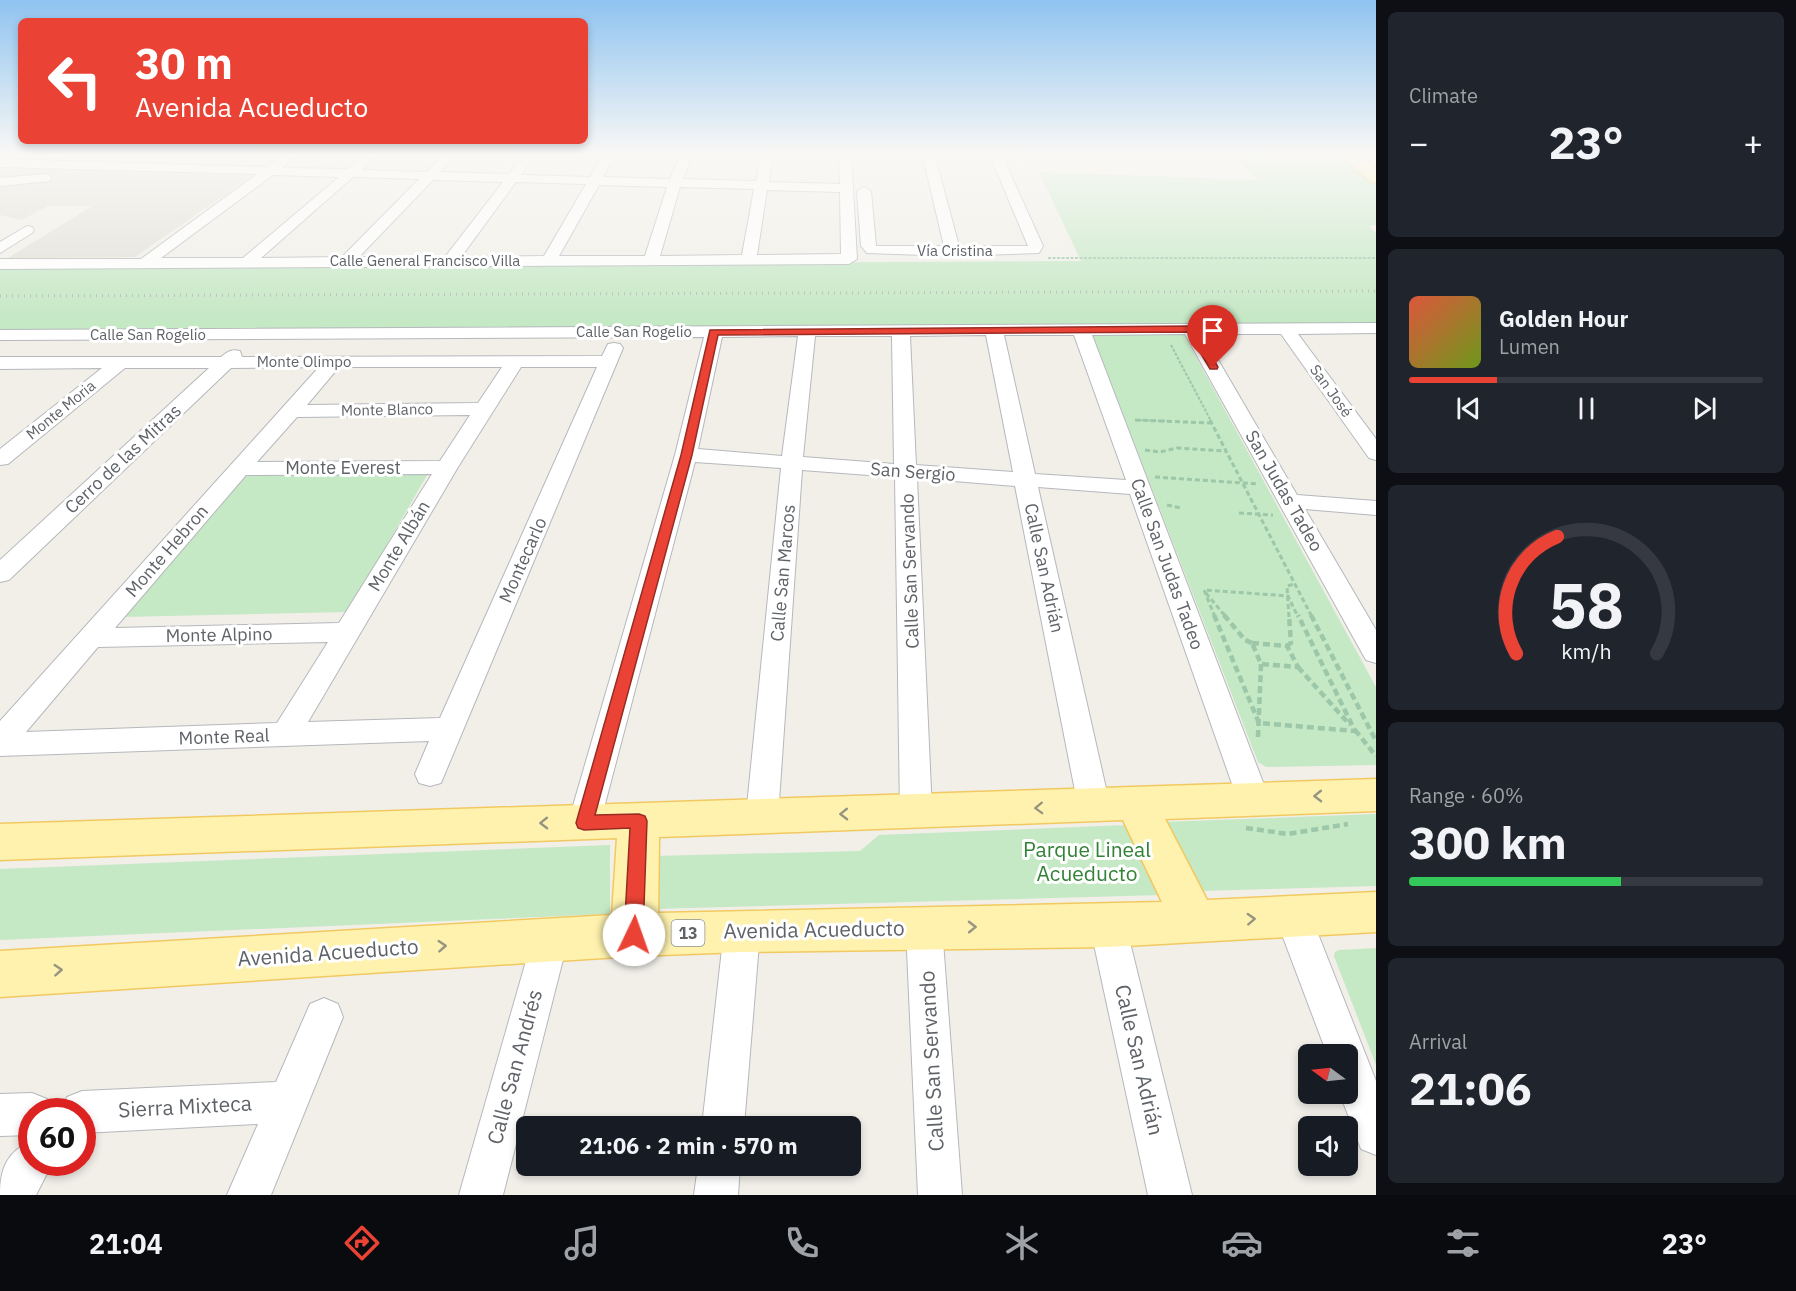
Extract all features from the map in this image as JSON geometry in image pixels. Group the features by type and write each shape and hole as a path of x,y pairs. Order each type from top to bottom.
{"main road":[{"path":"0,842 1136,804 1247,813 1365,809"},
{"path":"1136,804 1195,922"},
{"path":"634,935 639,821"},
{"name":"Avenida Acueducto","path":"0,974 634,935 742,931 1108,926 1376,912"}],"street":[{"path":"145,263 218,209"},
{"path":"246,263 309,209"},
{"path":"346,262 398,209"},
{"path":"450,261 489,209"},
{"path":"549,260 578,209"},
{"path":"651,260 667,209"},
{"path":"750,260 759,209"},
{"name":"Calle General Francisco Villa","path":"0,264 849,259 848,209"},
{"name":"Vía Cristina","path":"865,209 868,247 876,251 1037,254"},
{"path":"942,209 953,251"},
{"path":"1019,209 1037,254"},
{"path":"0,249 27,230"},
{"name":"Calle San Rogelio","path":"0,335 1376,328"},
{"name":"Calle San Judas Tadeo","path":"1081,329 1142,482 1247,813"},
{"name":"San Judas Tadeo","path":"1191,329 1286,508 1376,653"},
{"name":"San José","path":"1286,329 1376,454"},
{"name":"Calle San Servando","path":"901,330 916,812"},
{"name":"Calle San Marcos","path":"762,816 792,464 807,331"},
{"name":"Calle San Adrián","path":"994,331 1094,806"},
{"path":"584,823 686,455 714,332"},
{"name":"Cerro de las Mitras","path":"0,574 247,343"},
{"name":"Monte Olimpo","path":"0,363 516,360 612,353"},
{"name":"Montecarlo","path":"430,774 612,353"},
{"name":"Monte Albán","path":"286,734 447,468 516,360"},
{"name":"Monte Moria","path":"0,459 122,361"},
{"name":"Monte Hebron","path":"0,742 334,362"},
{"path":"0,379 22,363"},
{"name":"Monte Blanco","path":"290,411 484,409"},
{"name":"San Sergio","path":"686,455 1026,481 1142,482"},
{"name":"Monte Everest","path":"239,469 447,468"},
{"path":"1286,508 1376,508"},
{"name":"Monte Alpino","path":"91,638 347,632"},
{"name":"Monte Real","path":"0,742 449,729"},
{"path":"1293,916 1341,1044"},
{"name":"Calle San Adrián","path":"1108,926 1170,1195"},
{"name":"Calle San Servando","path":"924,928 940,1195"},
{"path":"724,1116 742,931"},
{"name":"Calle San Andrés","path":"481,1195 550,940"},
{"path":"249,1195 324,1017"},
{"path":"1358,1087 1376,1134"},
{"name":"Sierra Mixteca","path":"96,1111 288,1102"},
{"path":"0,1115 18,1114"},
{"path":"12,1195 24,1176"},
{"path":"716,1195 718,1176"}],"path":[{"path":"1037,254 1376,258"},
{"path":"1171,343 1376,741"},
{"path":"1125,419 1212,423"},
{"path":"1136,449 1157,452 1178,448 1226,451"},
{"path":"1142,482 1266,484"},
{"path":"1239,513 1258,514 1286,508"},
{"path":"1287,646 1291,643 1287,586 1295,584"},
{"path":"1204,590 1288,596"},
{"path":"1204,590 1245,640 1252,643 1287,646"},
{"path":"1204,590 1259,723"},
{"path":"1288,596 1355,731"},
{"path":"1252,643 1261,664 1257,747"},
{"path":"1287,646 1298,667 1304,671 1376,756"},
{"path":"1261,664 1298,667"},
{"path":"1259,723 1355,731"},
{"path":"1247,813 1288,834 1365,809"}],"shaded area":[{"path":"0,209 43,209 22,220 0,215"},
{"path":"88,209 204,209 135,257 8,258"}],"green space":[{"path":"1056,209 1376,209 1376,225 1369,226 1376,233 1376,324 0,331 0,267 1081,261"},
{"path":"1183,333 1376,687 1376,765 1266,767 1258,762 1092,334"},
{"path":"430,470 348,612 122,617 247,474"},
{"name":"Parque Lineal Acueducto","path":"1376,814 1376,886 1198,891 1162,822"},
{"name":"Parque Lineal Acueducto","path":"1127,825 1162,895 651,909 654,856 860,851 879,835"},
{"path":"610,845 610,914 0,940 0,869"},
{"path":"1376,948 1376,1065 1334,956 1339,950"}],"railway":[{"path":"0,296 1376,291"}],"route":[{"path":"634,935 639,821 584,823 686,455 714,332 1191,329 1213,367"}]}
